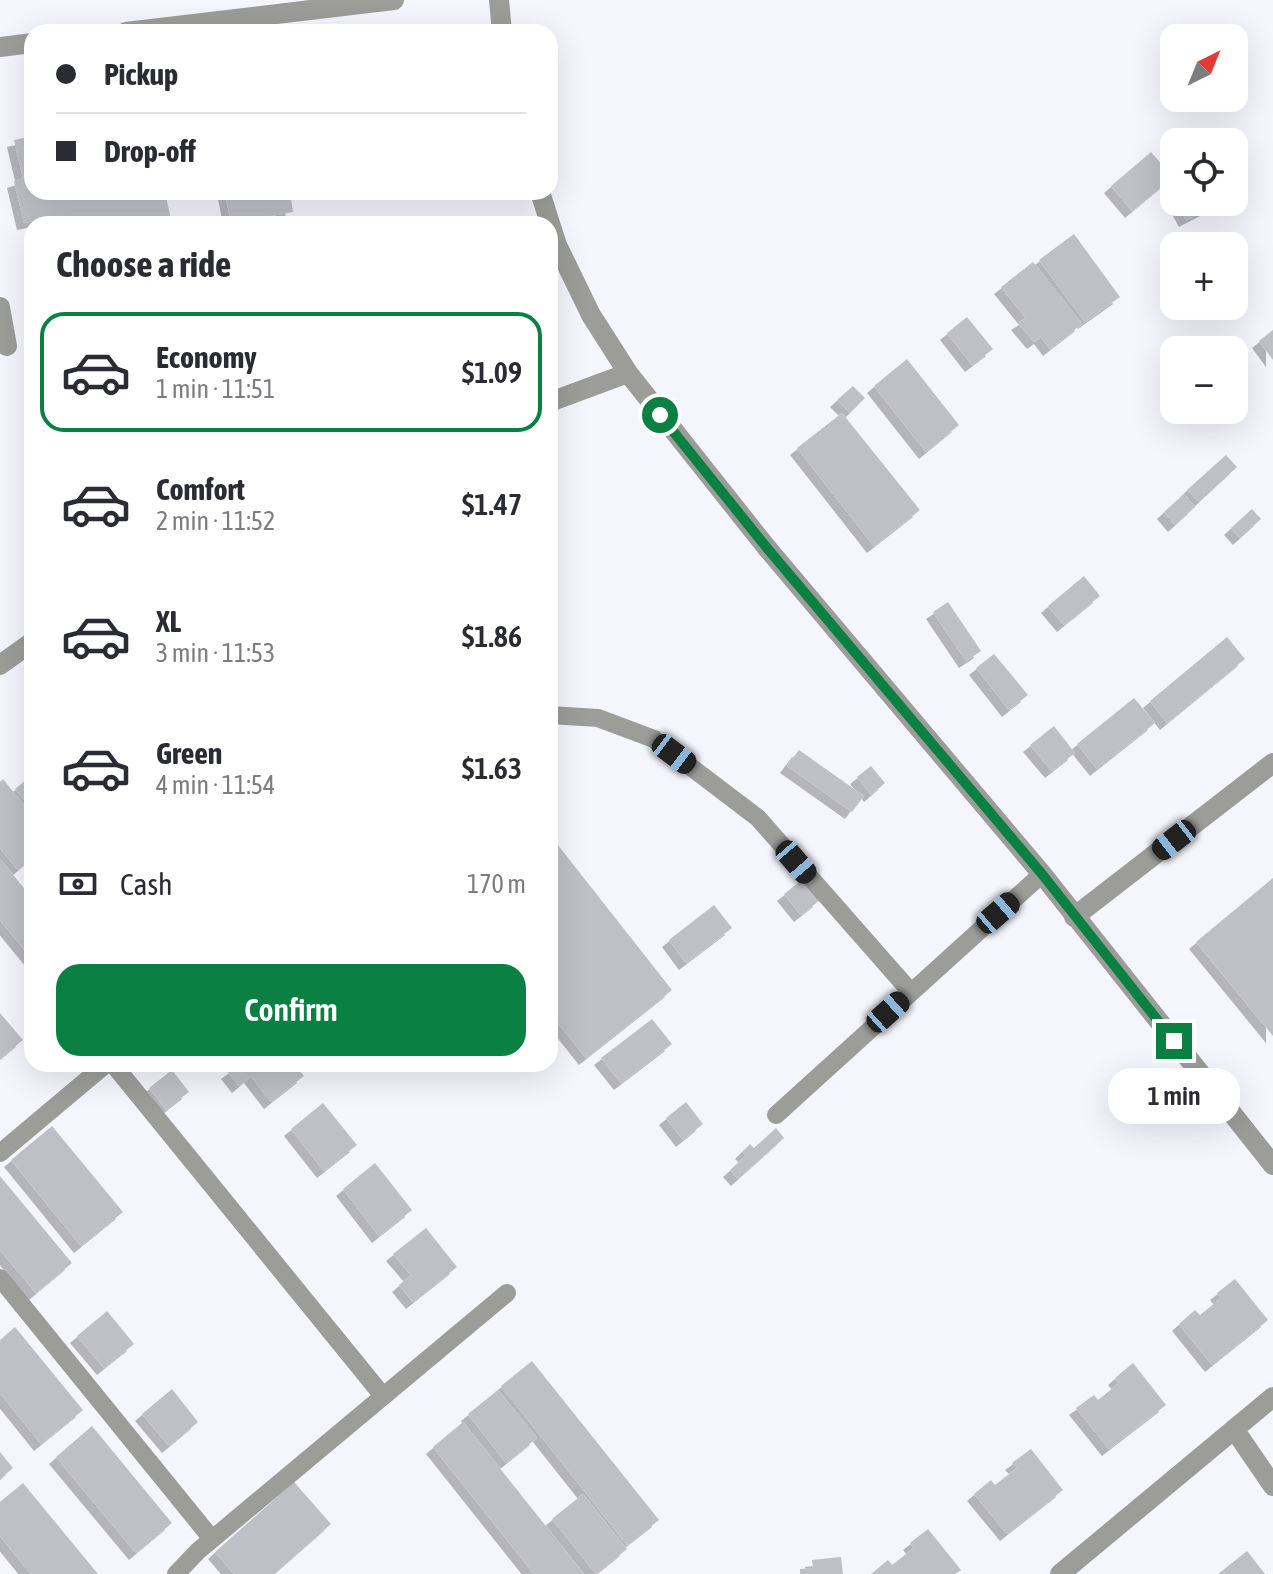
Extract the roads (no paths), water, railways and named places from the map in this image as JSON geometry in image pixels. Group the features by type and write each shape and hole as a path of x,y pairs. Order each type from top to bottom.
{"street":[{"path":"193,24 394,0"},
{"path":"499,0 501,24"},
{"path":"0,47 24,44"},
{"path":"558,242 591,315 628,373 767,548 1042,874 1273,1165"},
{"path":"0,307 7,346"},
{"path":"558,399 628,373"},
{"path":"0,665 24,648"},
{"path":"1074,917 1273,763"},
{"path":"1060,1574 1273,1397"},
{"path":"1234,1429 1273,1486"}],"lane":[{"path":"558,716 598,718 654,739 758,818 910,991"},
{"path":"776,1115 1042,874"},
{"path":"0,1153 96,1072"},
{"path":"120,1072 383,1396"},
{"path":"0,1278 212,1539"},
{"path":"176,1574 212,1539 507,1293"}]}
